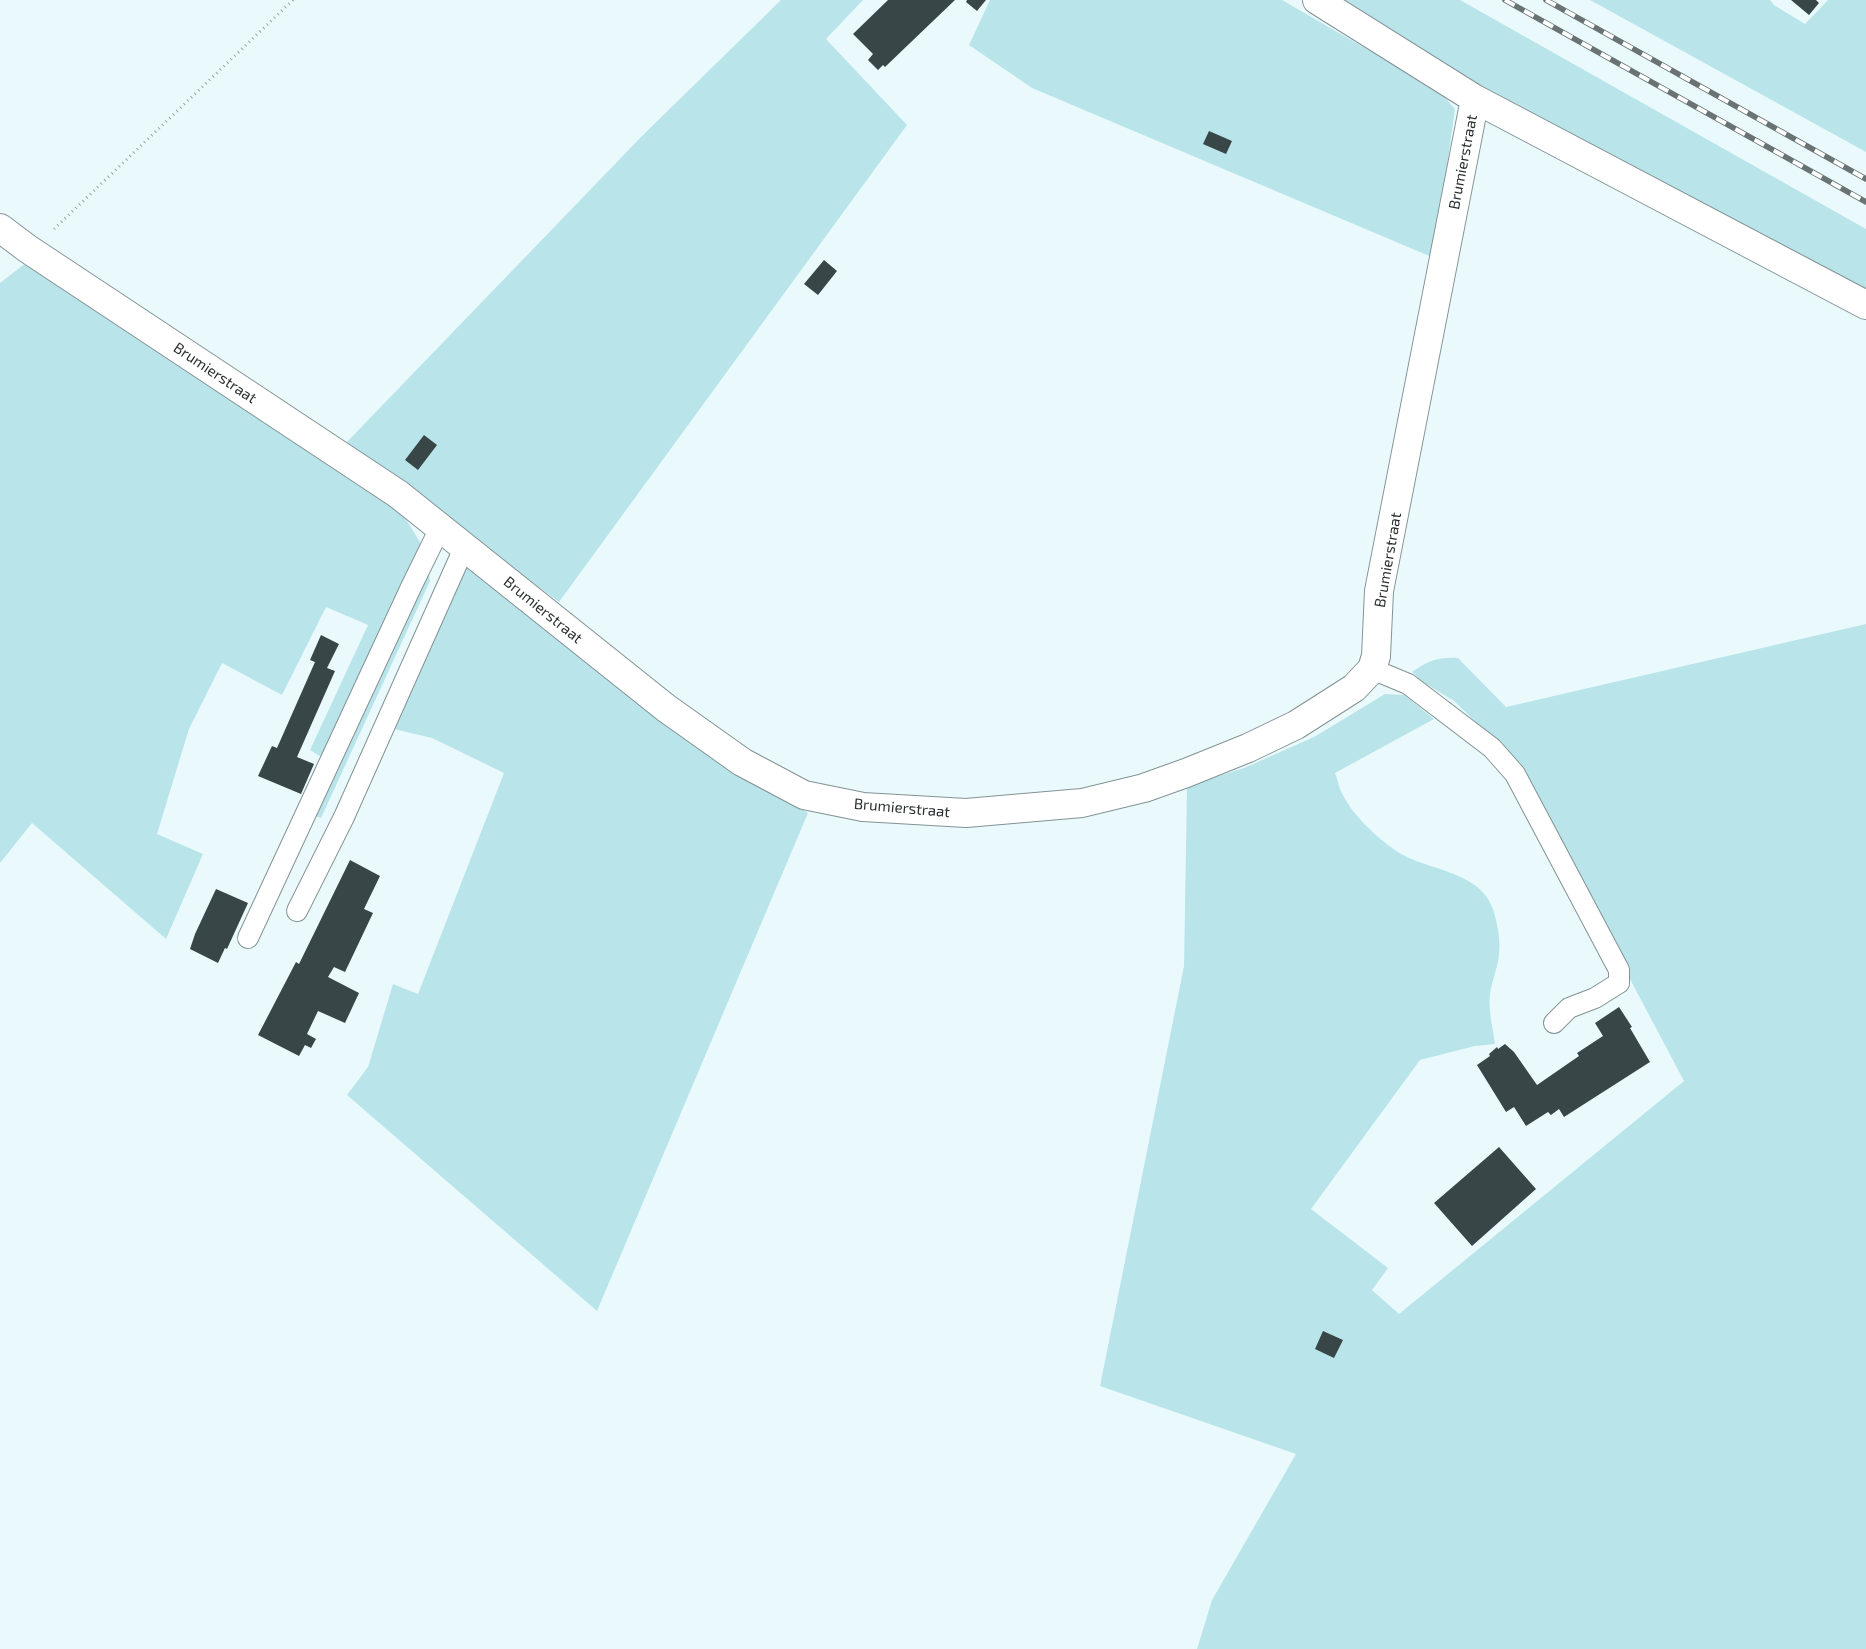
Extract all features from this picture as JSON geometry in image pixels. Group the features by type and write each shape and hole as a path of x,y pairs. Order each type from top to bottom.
{"street":[{"name":"Brumierstraat","path":"1317,0 1475,99 1866,305"},
{"name":"Brumierstraat","path":"0,228 28,249 398,494 666,708 742,762 804,795 863,807 966,813 1082,803 1144,788 1186,774 1248,748 1296,725 1354,688 1372,669 1376,656 1380,591 1475,99"}],"lane":[{"path":"248,938 440,528"},
{"path":"297,911 344,817 464,548"},
{"path":"1372,669 1408,684 1492,748 1515,774 1619,970 1619,982 1596,998 1569,1008 1554,1023"}],"path":[{"path":"28,249 40,242 293,0"}],"shaded area":[{"path":"781,0 863,0 826,39 907,125 559,602 344,445 642,136"},
{"path":"990,0 1282,0 1439,91 1455,109 1434,258 1032,88 969,45"},
{"path":"1341,0 1460,0 1866,229 1866,294 1616,163 1452,69"},
{"path":"1590,0 1770,0 1774,5 1805,24 1828,0 1866,0 1866,152"},
{"path":"31,259 400,510 425,550 430,581 321,818 299,810 323,758 310,750 368,625 326,607 282,695 222,663 189,729 157,834 203,854 166,939 32,823 0,863 0,283"},
{"path":"469,563 730,765 808,813 597,1311 347,1095 368,1067 393,984 418,994 504,773 432,738 394,729 452,580"},
{"path":"1866,624 1866,1649 1197,1649 1212,1600 1296,1454 1100,1386 1184,966 1187,786 1244,768 1314,737 1385,694 1404,695 1434,719 1335,773 1340,790 1347,802 1359,818 1381,839 1407,857 1463,878 1476,886 1486,896 1493,909 1499,937 1498,959 1490,1000 1495,1044 1475,1046 1420,1060 1311,1209 1388,1268 1372,1290 1399,1314 1684,1081 1622,964 1483,729 1454,701 1423,682 1412,672 1434,660 1458,658 1506,707"}],"building":[{"path":"888,0 955,0 885,67 883,65 878,70 868,60 873,54 853,34"},
{"path":"967,0 986,0 977,11 966,2"},
{"path":"1791,0 1816,0 1819,3 1809,15"},
{"path":"1209,131 1232,141 1226,154 1203,144"},
{"path":"824,260 837,271 818,295 804,284"},
{"path":"424,435 437,445 418,470 405,460"},
{"path":"321,635 339,644 327,668 335,671 297,757 314,764 301,794 258,776 272,746 277,748 315,662 310,660"},
{"path":"350,860 380,876 364,909 373,913 345,972 334,967 328,977 359,993 345,1023 318,1011 307,1034 316,1039 311,1048 305,1045 299,1056 258,1035 296,962 299,964"},
{"path":"216,889 248,903 227,949 225,948 218,963 190,949"},
{"path":"1619,1007 1632,1027 1630,1028 1650,1062 1564,1117 1559,1109 1551,1115 1548,1112 1526,1126 1514,1107 1506,1112 1477,1065 1490,1056 1489,1054 1497,1047 1498,1049 1505,1044 1514,1052 1537,1085 1579,1056 1577,1053 1603,1036 1595,1023"},
{"path":"1499,1147 1536,1189 1472,1246 1434,1203"},
{"path":"1323,1331 1343,1340 1334,1358 1315,1349"}],"railway":[{"path":"1505,0 1866,202"},
{"path":"1546,0 1866,179"}]}
